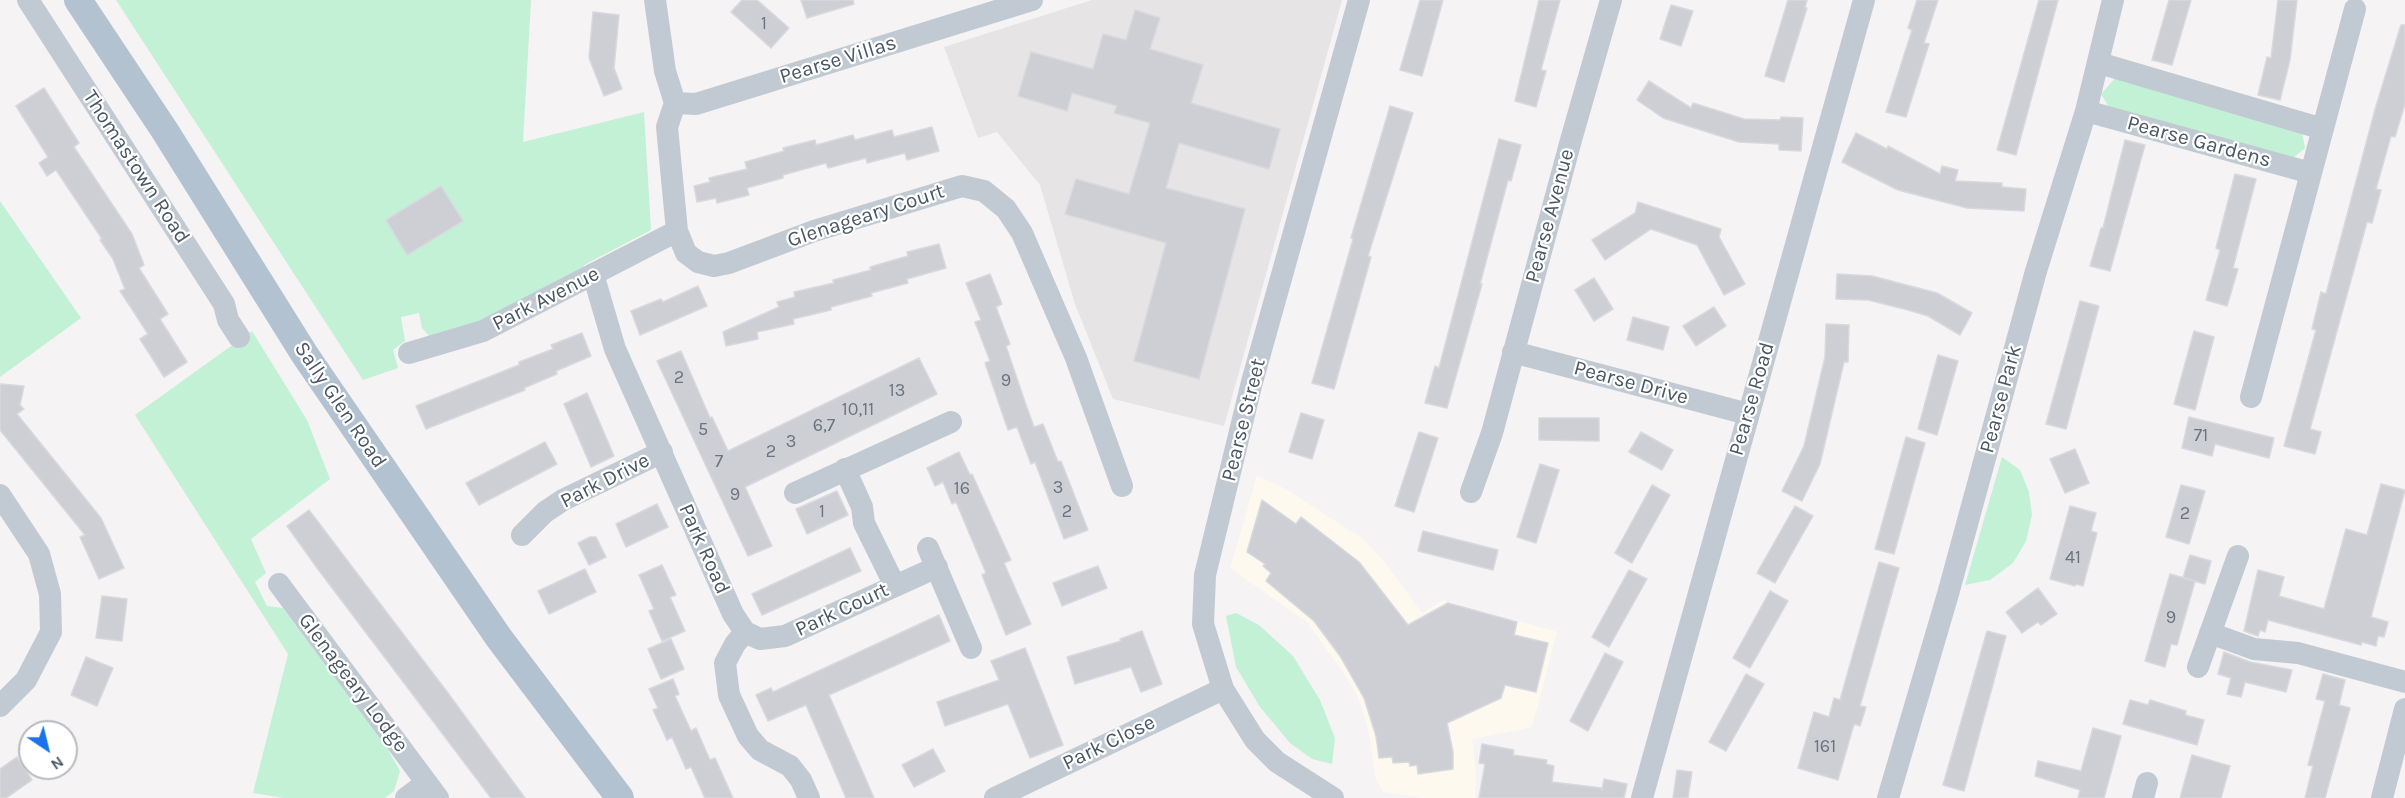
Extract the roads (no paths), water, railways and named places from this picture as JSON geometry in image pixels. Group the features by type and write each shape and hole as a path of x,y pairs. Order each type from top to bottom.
{"main road":[{"name":"Sally Glen Road","path":"78,0 165,131 331,393 499,638 620,798"}],"street":[{"name":"Thomastown Road","path":"28,0 224,304 228,320 239,337"},
{"path":"655,0 665,71 675,103"},
{"name":"Pearse Villas","path":"675,103 696,104 1032,0"},
{"name":"Pearse Street","path":"1333,798 1277,762 1256,740 1223,689 1203,624 1205,575 1252,382 1359,0"},
{"name":"Pearse Avenue","path":"1471,492 1492,432 1611,0"},
{"name":"Pearse Road","path":"1642,798 1864,0"},
{"name":"Pearse Park","path":"1888,798 1948,594 2036,271 2086,111 2113,0"},
{"path":"2252,397 2355,9"},
{"path":"2099,63 2323,129"},
{"name":"Glenageary Court","path":"675,103 667,127 677,231 686,252 698,262 714,266 729,263 814,231 962,186 984,191 1006,209 1022,233 1076,358 1122,486"},
{"name":"Pearse Gardens","path":"2086,111 2312,173"},
{"name":"Park Avenue","path":"409,353 483,331 677,231"},
{"name":"Park Road","path":"593,274 615,349 733,614 745,632"},
{"name":"Pearse Drive","path":"1514,352 1748,414"},
{"path":"795,493 951,422"},
{"name":"Park Drive","path":"522,535 546,512 563,500 662,452"},
{"path":"845,469 862,507 864,523 895,586"},
{"path":"0,495 39,554 50,594 51,632 27,680 0,705"},
{"path":"2198,667 2238,556"},
{"name":"Park Court","path":"745,632 760,639 785,636 895,586 932,557 971,648"},
{"name":"Glenageary Lodge","path":"279,584 432,790 406,798"},
{"path":"745,632 735,644 725,663 729,695 748,736 760,750 790,766 801,780 809,798"},
{"path":"2210,633 2254,649 2298,653 2405,682"},
{"name":"Park Close","path":"995,798 1223,689"},
{"path":"2382,798 2405,709"}]}
